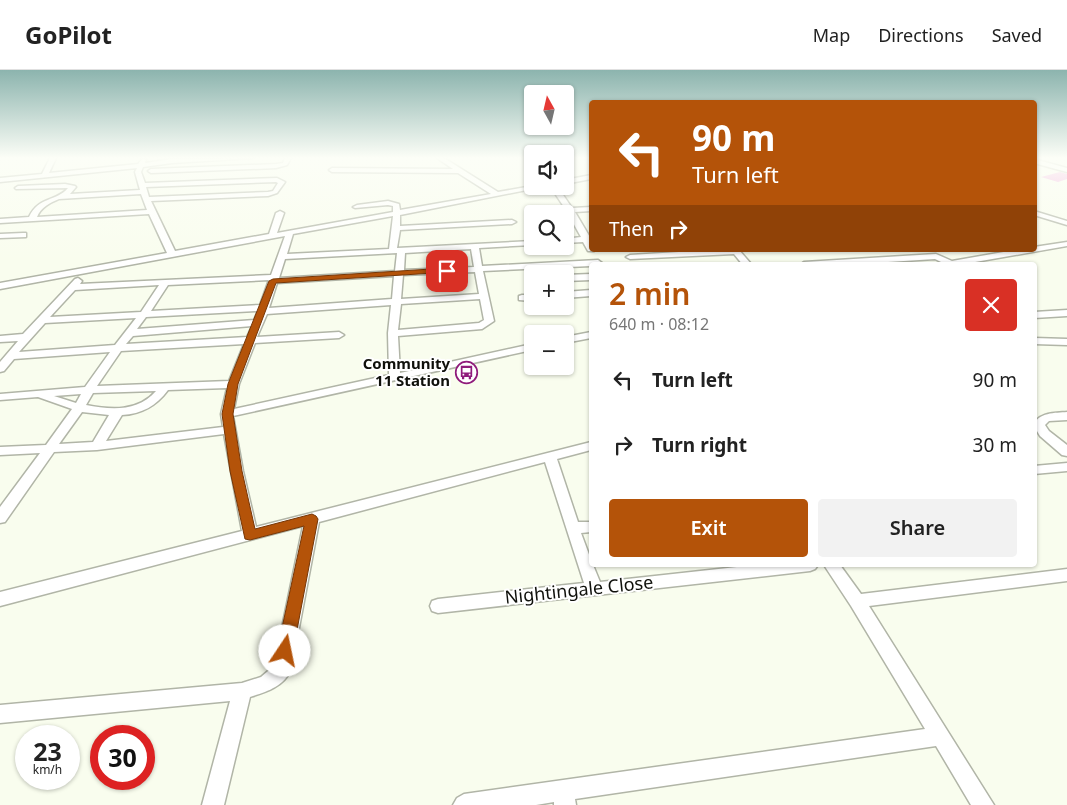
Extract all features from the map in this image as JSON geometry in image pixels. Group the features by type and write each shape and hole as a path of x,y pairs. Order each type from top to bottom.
{"street":[{"path":"64,196 69,192"},
{"path":"33,217 36,210 46,202 64,196 138,192"},
{"path":"144,192 151,212 172,254"},
{"path":"163,192 268,194 274,192"},
{"path":"493,192 498,195"},
{"path":"0,286 512,192"},
{"path":"357,207 388,203 398,205 396,228 399,273 393,333 395,377"},
{"path":"574,210 589,209"},
{"path":"0,221 33,217 96,216 151,212"},
{"path":"0,213 33,217"},
{"path":"272,236 280,213"},
{"path":"1037,214 1067,223"},
{"path":"90,222 96,216"},
{"path":"574,217 589,244"},
{"path":"396,228 512,222"},
{"path":"250,535 229,430 228,414 233,384 258,323 290,233"},
{"path":"0,236 23,236"},
{"path":"574,240 587,239"},
{"path":"1037,249 1067,244"},
{"path":"282,257 474,245 524,251"},
{"path":"393,333 482,326 487,324 489,320 474,245"},
{"path":"630,257 705,252"},
{"path":"737,252 745,262"},
{"path":"929,252 945,262"},
{"path":"960,262 1017,252"},
{"path":"73,287 479,269 524,255"},
{"path":"549,255 589,262"},
{"path":"848,262 936,256"},
{"path":"0,369 8,354 43,320 88,270"},
{"path":"574,278 589,277"},
{"path":"0,518 78,409 100,372 165,283"},
{"path":"574,294 589,293"},
{"path":"43,320 484,296"},
{"path":"1037,315 1067,313"},
{"path":"129,333 258,323"},
{"path":"1037,333 1046,340"},
{"path":"574,338 589,334"},
{"path":"8,354 339,335"},
{"path":"0,339 26,337"},
{"path":"1037,341 1067,342"},
{"path":"228,414 524,350"},
{"path":"0,397 90,390 233,384"},
{"path":"40,394 56,403 78,409 118,411 137,409 149,404 164,387"},
{"path":"97,446 118,411"},
{"path":"1067,416 1046,418 1039,424 1044,433 1067,452"},
{"path":"0,451 97,446 229,430"},
{"path":"0,599 589,447"},
{"path":"550,458 572,528 594,588"},
{"path":"1037,470 1067,467"},
{"path":"0,714 242,691 266,684 282,670 312,519"},
{"path":"572,528 589,527"},
{"name":"Nightingale Close","path":"438,606 791,567"},
{"path":"833,567 857,601 939,736 984,805"},
{"path":"857,601 1067,575"},
{"path":"213,805 242,691"},
{"path":"464,805 564,798 939,736"}],"place":[{"name":"Community 11 Station","path":"466,373"}],"route":[{"path":"285,651 312,519 250,535 236,471 228,414 233,384 263,311 273,281 447,271"}]}
